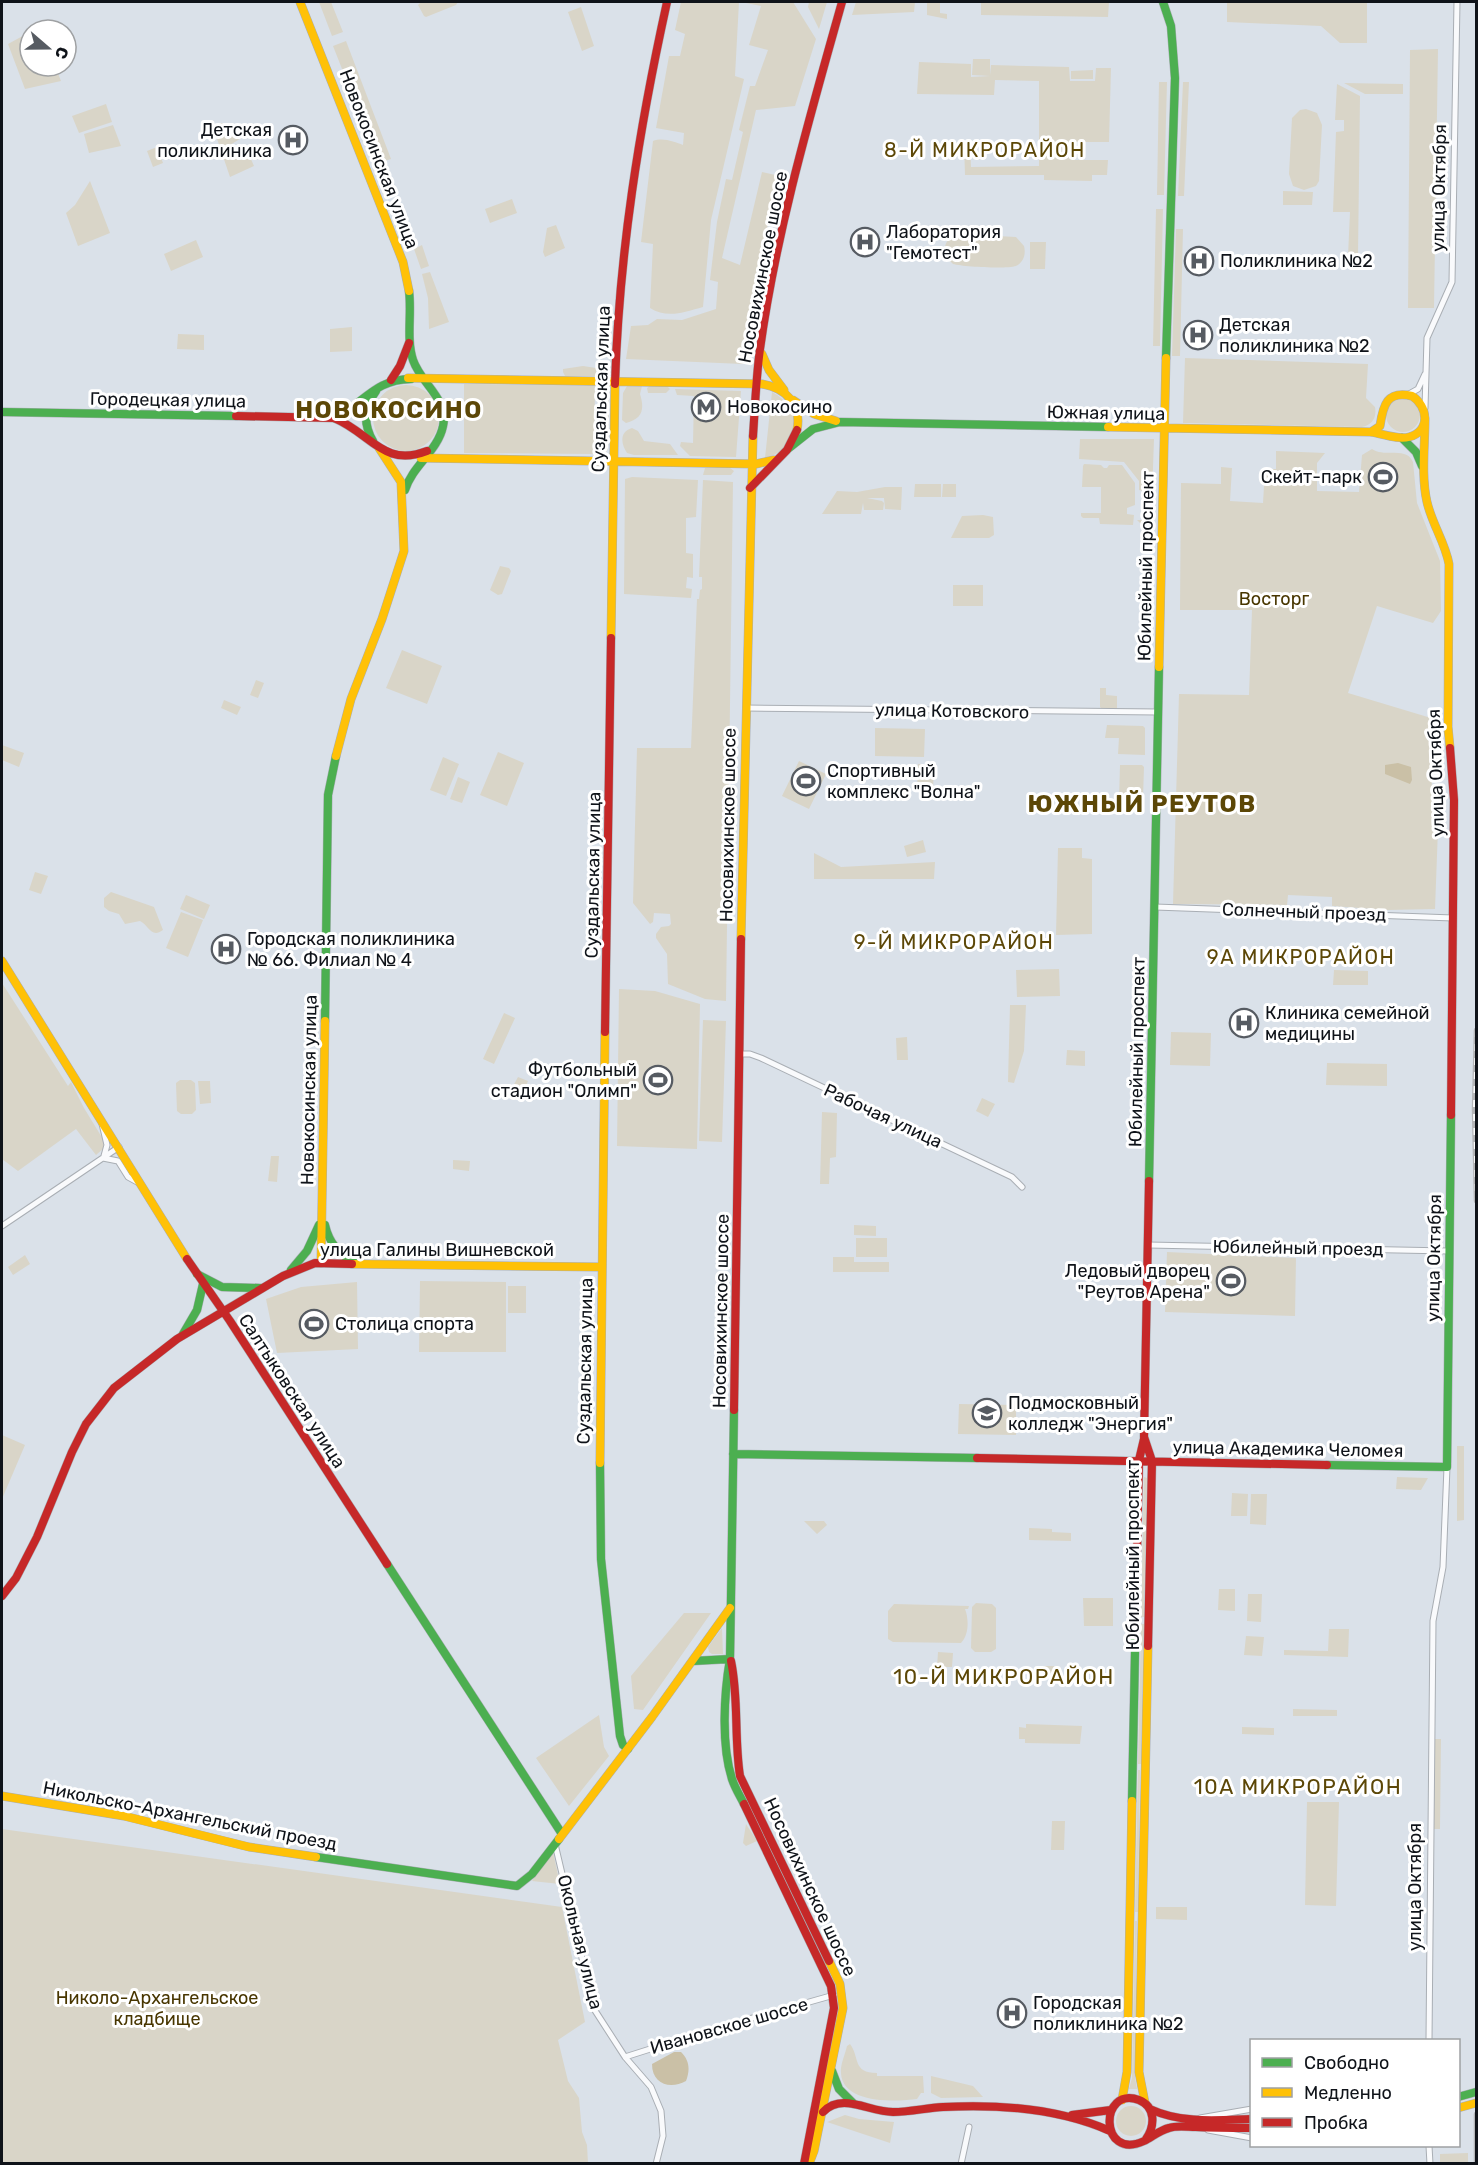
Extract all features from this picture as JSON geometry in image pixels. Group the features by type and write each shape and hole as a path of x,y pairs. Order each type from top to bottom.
{"street":[{"name":"Новокосинская улица","path":"300,2 403,262 411,302 411,332"},
{"name":"Суздальская улица","path":"628,1749 620,1736 600,1532 615,381 620,289 628,221 639,141 667,2"},
{"name":"Носовихинское шоссе","path":"804,2163 834,2008 834,1995 732,1779 728,1761 727,1675 730,1659 751,464 760,350 775,264 793,183 842,2"},
{"name":"Юбилейный проспект","path":"1122,2100 1127,2072 1139,1460 1144,1437 1164,429 1175,63 1171,26 1163,2"},
{"name":"улица Октября","path":"1424,480 1427,338 1452,282 1457,2"},
{"path":"403,497 406,482 441,433 444,418 442,404 413,362 411,332"},
{"path":"403,497 399,475 367,429 365,415 369,400 386,384 403,358 411,332"},
{"path":"760,350 769,370 796,407 799,421 796,437 789,448"},
{"path":"1371,432 1380,426 1386,402 1395,395 1408,394 1418,389 1426,370"},
{"path":"334,418 368,393 386,384 408,378 757,383 771,385 788,395"},
{"path":"408,378 421,381 435,392"},
{"path":"1382,418 1387,430 1398,437 1416,433 1421,429 1425,415 1421,402 1408,394"},
{"name":"Южная улица","path":"788,395 814,414 840,422"},
{"name":"Городецкая улица","path":"2,412 334,418"},
{"path":"334,418 346,422 377,446 396,456 751,464 764,463 778,458"},
{"name":"Южная улица","path":"750,488 778,458 813,429 840,422 1371,432 1398,437"},
{"name":"улица Октября","path":"1398,437 1409,443 1419,458 1428,506 1446,548 1449,564 1448,727 1454,784 1447,1467 1443,1567 1433,1621 1429,2039"},
{"path":"409,457 421,454 433,446"},
{"name":"Новокосинская улица","path":"321,1263 328,795 351,699 382,619 404,551 403,497"},
{"name":"улица Котовского","path":"746,708 1158,712"},
{"name":"Солнечный проезд","path":"1155,907 1453,918"},
{"name":"Салтыковская улица","path":"2,961 204,1284 562,1834"},
{"path":"2,974 11,976"},
{"name":"Рабочая улица","path":"740,1054 750,1054 761,1058 1012,1177 1022,1187"},
{"path":"101,1118 106,1146 103,1158"},
{"path":"2,1226 119,1147"},
{"path":"103,1158 118,1161 128,1177 142,1185"},
{"path":"323,1212 326,1231 334,1249 357,1264"},
{"path":"288,1273 301,1260 313,1241 323,1212"},
{"name":"Юбилейный проезд","path":"1148,1245 1449,1251"},
{"name":"улица Галины Вишневской","path":"2,1596 27,1558 79,1437 95,1410 128,1376 222,1311 288,1273 321,1263 602,1267"},
{"path":"197,1273 222,1287 261,1288"},
{"path":"182,1338 203,1299 204,1284"},
{"name":"Юбилейный проспект","path":"1144,1437 1152,1461 1138,2072 1148,2106"},
{"name":"улица Академика Челомея","path":"734,1454 1447,1467"},
{"name":"Никольско-Архангельский проезд","path":"2,1796 124,1816 286,1853 517,1886 532,1874 628,1749 731,1606"},
{"path":"705,1643 704,1650 709,1659"},
{"path":"693,1661 730,1659"},
{"name":"Носовихинское шоссе","path":"730,1659 735,1678 737,1760 740,1776 843,1993 843,2008 822,2113 814,2151 808,2163"},
{"name":"Окольная улица","path":"555,1844 594,2009 625,2056 651,2087 661,2111 663,2136 656,2163"},
{"name":"Ивановское шоссе","path":"625,2056 834,1995"},
{"path":"831,2066 839,2089 854,2104"},
{"path":"1460,2096 1476,2092"},
{"path":"1110,2131 1108,2117 1111,2110 1122,2100 1134,2098 1159,2115 1195,2123 1250,2128"},
{"path":"1460,2108 1476,2103"},
{"path":"822,2113 825,2107 832,2104 854,2104 889,2112 984,2106 1068,2115 1099,2125 1110,2131 1118,2140 1129,2144 1146,2139 1161,2129 1250,2109"},
{"path":"1146,2139 1154,2122 1148,2106"},
{"path":"1068,2115 1111,2110"},
{"path":"1195,2123 1250,2119"},
{"path":"1195,2123 1225,2134 1250,2138"},
{"path":"961,2163 969,2127"},
{"path":"1429,2147 1430,2163"}],"green space":[{"path":"319,2 331,2 343,32 332,36"},
{"path":"421,2 458,2 456,5 426,17 418,5"},
{"path":"681,2 739,2 735,76 744,79 711,220 703,307 669,314 650,308 653,244 641,242 653,141 673,141 683,145 684,133 656,128 669,56 680,56 685,34 675,30"},
{"path":"746,2 793,2 816,39 795,106 756,110 722,258 740,265 762,172 780,176 757,269 745,362 743,364 626,359 631,326 648,325 657,319 682,320 716,309 718,282 710,280 717,222 726,179 732,180 743,132 739,130 750,86 755,86 768,50 749,45 761,6"},
{"path":"809,2 827,2 819,29 808,7"},
{"path":"856,2 915,2 914,12 852,15"},
{"path":"927,2 940,2 940,13 947,14 947,19 927,15"},
{"path":"981,2 1109,2 1108,17 981,15"},
{"path":"1227,2 1367,2 1367,43 1340,43 1321,26 1227,22"},
{"path":"581,7 594,46 582,51 568,12"},
{"path":"18,39 18,70 8,44"},
{"path":"346,41 391,159 379,163 333,46"},
{"path":"1438,49 1434,308 1408,308 1410,50"},
{"path":"973,59 990,59 990,75 991,65 1069,67 1070,81 1095,81 1096,68 1111,68 1109,142 1072,142 1072,160 1108,160 1107,175 1092,175 1092,181 1044,180 1044,175 965,175 964,143 970,143 971,167 1039,166 1039,81 995,80 994,95 917,94 919,62 971,64 971,77 990,76 972,75"},
{"path":"1093,70 1093,79 1071,79 1071,71"},
{"path":"21,78 60,78 61,81 25,89"},
{"path":"1159,82 1167,82 1164,195 1157,195"},
{"path":"1183,82 1189,82 1184,196 1178,196"},
{"path":"1344,83 1403,84 1403,94 1365,94"},
{"path":"1337,84 1360,96 1358,255 1348,256 1350,212 1333,212 1336,132 1344,131 1344,120 1335,120"},
{"path":"106,104 112,122 79,133 72,116"},
{"path":"1306,109 1317,113 1322,125 1319,181 1316,186 1304,190 1293,186 1289,174 1292,118 1300,110"},
{"path":"221,123 244,129 243,137 222,150 250,157 254,166 230,177 213,127"},
{"path":"113,125 121,146 89,153 84,134"},
{"path":"157,147 163,163 153,167 147,151"},
{"path":"90,181 110,233 78,246 66,213 75,205"},
{"path":"1283,191 1313,192 1312,205 1283,205"},
{"path":"512,199 517,213 490,223 485,209"},
{"path":"1156,209 1163,209 1160,346 1153,346"},
{"path":"556,225 565,248 545,257 543,252 547,228"},
{"path":"1176,229 1183,229 1180,356 1172,356"},
{"path":"960,234 1016,237 1024,246 1024,258 1019,264 1011,267 953,264 945,256 945,248 949,239"},
{"path":"196,240 203,257 171,271 164,254"},
{"path":"1030,242 1046,242 1045,269 1030,269"},
{"path":"422,245 429,266 421,269 414,249"},
{"path":"430,272 449,322 429,329 428,298 422,274"},
{"path":"352,327 352,351 330,352 330,329"},
{"path":"178,334 204,335 204,350 177,349"},
{"path":"1185,358 1368,364 1366,398 1375,407 1374,418 1371,423 1362,427 1183,423"},
{"path":"583,366 596,368 596,376 565,376 563,372 563,369"},
{"path":"464,384 595,385 594,454 464,453"},
{"path":"406,385 419,388 429,395 436,405 439,418 436,431 429,441 419,448 406,451 393,448 383,441 376,431 373,418 376,405 383,395 393,388"},
{"path":"651,385 667,386 670,389 666,393 648,393 647,388"},
{"path":"627,386 642,386 640,394 642,409 636,419 626,423 622,420 623,393"},
{"path":"601,389 609,394 608,449 600,455"},
{"path":"675,389 741,391 736,457 690,456 680,446 681,442 693,443 694,396 677,395"},
{"path":"772,392 789,408 794,428 786,446 765,458"},
{"path":"1403,398 1415,403 1420,415 1415,427 1403,432 1391,427 1386,415 1391,403"},
{"path":"632,428 638,431 644,441 670,444 678,455 627,453 622,439 625,432"},
{"path":"1080,439 1154,439 1151,525 1141,524 1137,520 1143,520 1143,491 1139,490 1139,481 1124,462 1079,459"},
{"name":"Восторг","path":"1372,449 1383,453 1405,454 1413,462 1417,503 1440,561 1441,611 1433,623 1377,606 1348,693 1431,718 1432,799 1439,802 1435,909 1387,910 1332,906 1332,897 1288,895 1287,905 1173,904 1179,694 1249,695 1252,610 1180,610 1181,483 1221,484 1221,467 1232,468 1230,501 1263,503 1265,469 1276,469 1276,451 1325,453 1317,463 1317,491 1359,492 1362,455"},
{"path":"1084,464 1101,465 1104,468 1109,465 1122,465 1135,483 1135,505 1127,508 1127,514 1134,515 1133,525 1100,524 1099,518 1081,516 1081,513 1101,513 1101,487 1082,487"},
{"path":"705,468 730,468 734,471 731,475 703,475"},
{"path":"632,477 698,480 696,517 686,518 686,553 693,554 693,578 687,577 686,588 692,589 691,598 624,594 625,479"},
{"path":"703,480 733,482 726,1001 705,999 668,984 667,954 656,938 656,934 661,927 671,924 670,914 654,913 653,922 650,924 633,903 637,748 691,748 697,599 702,589 702,577 699,577"},
{"path":"915,484 941,484 941,497 914,497"},
{"path":"943,484 956,484 956,497 942,497"},
{"path":"885,487 902,487 901,510 885,509 884,498 867,498 882,501 883,510 864,510 863,503 861,514 822,514 837,491 857,492"},
{"path":"962,516 993,517 994,535 989,538 951,538"},
{"path":"500,566 509,568 511,571 502,594 498,595 490,590"},
{"path":"953,585 983,585 983,606 953,606"},
{"path":"402,650 442,666 427,704 386,688"},
{"path":"256,680 264,683 258,698 250,695"},
{"path":"1100,688 1106,688 1106,695 1117,696 1117,709 1100,707"},
{"path":"224,700 241,707 237,715 221,708"},
{"path":"1107,725 1143,726 1145,728 1145,755 1118,754 1119,738 1105,738"},
{"path":"875,728 925,729 924,757 875,756"},
{"path":"2,745 24,753 19,767 2,760"},
{"path":"498,752 524,763 507,806 480,795"},
{"path":"443,757 459,764 446,796 430,790"},
{"name":"Спортивный комплекс \"Волна\"","path":"799,761 826,774 809,809 782,796"},
{"path":"918,764 934,765 933,791 917,791"},
{"path":"1120,765 1142,765 1144,767 1143,798 1141,800 1119,800"},
{"path":"458,777 470,782 462,803 450,799"},
{"path":"923,840 926,852 907,857 904,846"},
{"path":"1058,848 1082,848 1082,858 1092,859 1092,934 1056,935"},
{"path":"814,853 841,867 935,862 934,879 814,879"},
{"path":"35,872 48,876 41,894 29,890"},
{"path":"111,892 154,907 163,930 153,932 140,921 125,924 119,914 104,907 104,898"},
{"path":"186,895 210,905 204,919 180,909"},
{"path":"181,912 203,920 188,957 166,948"},
{"path":"1059,969 1060,996 1017,997 1016,970"},
{"path":"1334,970 1368,971 1368,985 1333,985"},
{"path":"2,983 68,1086 71,1082 106,1144 96,1155 76,1129 18,1171 2,1159"},
{"name":"Футбольный стадион \"Олимп\"","path":"619,989 655,991 700,1004 697,1149 617,1146"},
{"path":"1010,1005 1026,1005 1024,1051 1014,1083 1008,1082"},
{"path":"504,1013 515,1018 494,1064 483,1059"},
{"path":"703,1020 726,1021 722,1142 699,1141"},
{"path":"1171,1032 1211,1033 1210,1066 1170,1065"},
{"path":"907,1037 908,1060 897,1060 896,1038"},
{"path":"1067,1050 1085,1051 1085,1066 1066,1065"},
{"path":"1327,1063 1387,1064 1387,1086 1326,1085"},
{"path":"518,1077 528,1081 523,1093 512,1088"},
{"path":"180,1080 191,1080 195,1083 196,1110 192,1114 181,1114 177,1111 176,1083"},
{"path":"198,1081 210,1081 211,1103 200,1104"},
{"path":"982,1098 995,1104 988,1117 976,1111"},
{"path":"822,1112 837,1113 836,1157 830,1158 829,1184 820,1184"},
{"path":"271,1156 279,1156 277,1182 268,1181"},
{"path":"453,1160 470,1161 469,1171 453,1169"},
{"path":"854,1225 876,1226 876,1236 854,1235"},
{"path":"856,1238 887,1238 887,1257 856,1257"},
{"name":"Ледовый дворец \"Реутов Арена\"","path":"1167,1252 1296,1258 1295,1316 1165,1312"},
{"path":"25,1255 30,1264 13,1275 8,1267"},
{"path":"833,1257 854,1257 854,1262 889,1262 889,1272 833,1272"},
{"path":"420,1281 506,1282 506,1352 419,1352"},
{"name":"Столица спорта","path":"357,1282 358,1349 277,1353 266,1299 301,1287"},
{"path":"508,1286 526,1286 526,1313 508,1313"},
{"path":"959,1404 1016,1405 1016,1435 958,1434"},
{"path":"2,1435 25,1445 2,1499"},
{"path":"1457,1446 1464,1446 1464,1520 1457,1521"},
{"path":"1144,1477 1147,1478 1144,1617 1141,1617"},
{"path":"1397,1477 1428,1478 1421,1490 1396,1489"},
{"path":"1232,1493 1248,1494 1247,1516 1231,1516"},
{"path":"1251,1494 1267,1494 1266,1525 1250,1524"},
{"path":"804,1521 824,1521 827,1525 817,1534"},
{"path":"1029,1528 1071,1533 1071,1541 1029,1540"},
{"path":"1219,1589 1235,1589 1235,1611 1218,1610"},
{"path":"1248,1594 1262,1594 1261,1622 1247,1621"},
{"path":"1083,1598 1113,1598 1113,1626 1084,1626"},
{"path":"976,1603 992,1604 996,1608 996,1649 991,1652 975,1652 971,1648 972,1607"},
{"path":"894,1604 969,1606 965,1609 968,1622 966,1636 961,1643 893,1642 888,1639 888,1611"},
{"path":"684,1613 711,1613 643,1710 634,1709 631,1676"},
{"path":"1141,1624 1144,1624 1141,1764 1138,1764"},
{"path":"722,1628 723,1654 712,1654 708,1647"},
{"path":"1329,1629 1349,1629 1348,1657 1284,1655 1284,1650 1328,1651"},
{"path":"1246,1636 1264,1637 1262,1656 1244,1655"},
{"path":"938,1652 953,1653 952,1667 937,1667"},
{"path":"1036,1666 1058,1666 1058,1673 1035,1673"},
{"path":"1293,1709 1337,1710 1337,1716 1293,1716"},
{"path":"599,1715 604,1747 609,1756 569,1806 536,1758"},
{"path":"1026,1724 1082,1726 1080,1744 1025,1743 1025,1739 1019,1739 1019,1727 1026,1728"},
{"path":"1242,1727 1274,1728 1274,1735 1242,1734"},
{"path":"1434,1739 1441,1739 1440,1829 1433,1829"},
{"path":"1138,1770 1140,1770 1138,1912 1135,1912"},
{"path":"1307,1802 1339,1802 1336,1906 1305,1905"},
{"path":"1052,1821 1065,1821 1064,1850 1051,1850"},
{"path":"746,1824 757,1841 746,1846 743,1843"},
{"name":"Николо-Архангельское кладбище","path":"2,1829 562,1907 585,2022 558,2040 568,2081 579,2098 588,2163 2,2163"},
{"path":"553,1852 560,1884 532,1881"},
{"path":"1156,1907 1187,1907 1187,1920 1156,1919"},
{"path":"1135,1921 1137,1921 1135,2078 1137,2089 1129,2089 1132,2078"},
{"path":"850,2044 860,2067 864,2070 877,2073 877,2076 923,2076 924,2093 921,2093 917,2099 896,2101 872,2099 850,2091 844,2083 841,2070 847,2046"},
{"path":"931,2076 973,2086 983,2097 941,2098 931,2093"},
{"path":"1131,2106 1137,2107 1145,2115 1145,2127 1137,2135 1131,2136 1125,2135 1117,2127 1116,2121 1117,2115 1125,2107"},
{"path":"845,2115 859,2119 894,2122 890,2143 827,2122"},
{"path":"1468,2153 1468,2163 1440,2163 1440,2154"}],"shaded area":[{"path":"1398,763 1411,767 1410,784 1385,774 1385,765"},
{"path":"674,2052 681,2052 684,2055 688,2062 688,2073 686,2081 668,2085 659,2081 655,2076 652,2064"}],"railway":[{"path":"1476,1030 1474,1109 1476,1201"},
{"path":"1476,2114 1476,2164"}],"traffic: fast":[{"path":"1163,2 1171,26 1175,78 1166,358"},
{"path":"405,490 413,473 436,443 443,426 444,416 438,400 413,360 410,343 409,291"},
{"path":"334,418 387,383 411,379"},
{"path":"373,441 366,416 369,403 376,391"},
{"path":"2,412 236,416"},
{"path":"789,448 813,429 840,422 1108,427"},
{"path":"1402,438 1416,452 1422,466"},
{"path":"1149,1181 1159,667"},
{"path":"325,1021 328,795 336,756"},
{"path":"1327,1465 1447,1467 1451,1115"},
{"path":"291,1270 307,1251 319,1225"},
{"path":"325,1225 336,1247 355,1263"},
{"path":"197,1274 222,1287 260,1288"},
{"path":"183,1334 197,1310 203,1284"},
{"path":"734,1410 730,1659 725,1703 725,1735 732,1779 744,1804"},
{"path":"733,1454 977,1458"},
{"path":"600,1463 601,1559 620,1736 623,1745 628,1749"},
{"path":"1132,1801 1137,1554"},
{"path":"387,1564 562,1834"},
{"path":"693,1661 730,1659"},
{"path":"316,1857 517,1886 532,1874 559,1839"},
{"path":"832,2071 839,2089 854,2104"},
{"path":"1460,2096 1476,2092"}],"traffic: slow":[{"path":"300,2 403,262 409,291"},
{"path":"762,354 769,370 784,390"},
{"path":"1159,667 1166,358"},
{"path":"408,378 762,384 778,389 790,399 797,413 797,430"},
{"path":"611,638 615,384"},
{"path":"1108,427 1371,432 1405,438 1416,434 1421,429 1424,424 1424,412 1412,396 1397,395 1388,401 1380,426 1371,432"},
{"path":"793,400 814,414 836,421"},
{"path":"1425,418 1425,492 1429,510 1445,548 1449,564 1448,727 1450,748"},
{"path":"741,939 753,436"},
{"path":"336,756 351,699 382,619 404,551 401,482 379,448"},
{"path":"421,458 756,464 774,460"},
{"path":"2,961 187,1259"},
{"path":"321,1263 325,1021"},
{"path":"600,1463 605,1032"},
{"path":"352,1264 601,1267"},
{"path":"559,1839 652,1717 730,1608"},
{"path":"1145,2103 1139,2072 1148,1646"},
{"path":"2,1796 124,1816 249,1847 316,1857"},
{"path":"1122,2100 1127,2072 1132,1801"},
{"path":"809,2164 814,2151 843,2008 840,1984 829,1961"},
{"path":"1460,2107 1476,2103"}],"traffic: jam":[{"path":"615,384 621,287 632,192 639,144 667,2"},
{"path":"753,436 760,349 775,261 795,174 842,2"},
{"path":"391,380 400,366 409,343"},
{"path":"236,416 334,418 347,424 388,452 412,455 427,451"},
{"path":"750,488 787,450 797,430"},
{"path":"605,1032 611,638"},
{"path":"1450,748 1454,800 1451,1115"},
{"path":"734,1410 741,939"},
{"path":"1148,1646 1152,1461 1144,1437 1149,1181"},
{"path":"187,1259 230,1321 387,1564"},
{"path":"2,1596 16,1578 37,1537 86,1424 114,1388 177,1339 283,1276 315,1263 352,1264"},
{"path":"1137,1554 1139,1460 1144,1439"},
{"path":"977,1458 1327,1465"},
{"path":"731,1661 740,1776 829,1961"},
{"path":"744,1804 831,1986 834,2008 804,2164"},
{"path":"1146,2139 1152,2123 1149,2107 1139,2100 1126,2098 1117,2103 1111,2112 1112,2133 1119,2141 1129,2145 1144,2141 1162,2130 1175,2127 1250,2128"},
{"path":"823,2112 830,2106 847,2103 893,2112 943,2107 1007,2107 1070,2117 1110,2131"},
{"path":"1150,2109 1187,2119 1250,2119"},
{"path":"1072,2115 1111,2110"}],"place":[{"name":"Детская поликлиника","path":"293,140"},
{"name":"Лаборатория \"Гемотест\"","path":"865,242"},
{"name":"Поликлиника №2","path":"1199,261"},
{"name":"Детская поликлиника №2","path":"1198,335"},
{"name":"Новокосино","path":"706,407"},
{"name":"Скейт-парк","path":"1383,477"},
{"name":"Спортивный комплекс \"Волна\"","path":"806,781"},
{"name":"Городская поликлиника № 66. Филиал № 4","path":"226,949"},
{"name":"Клиника семейной медицины","path":"1244,1023"},
{"name":"Футбольный стадион \"Олимп\"","path":"658,1080"},
{"name":"Ледовый дворец \"Реутов Арена\"","path":"1231,1281"},
{"name":"Столица спорта","path":"314,1324"},
{"name":"Подмосковный колледж \"Энергия\"","path":"987,1413"},
{"name":"Городская поликлиника №2","path":"1012,2013"}],"district":[{"name":"8-Й МИКРОРАЙОН","path":"985,150"},
{"name":"НОВОКОСИНО","path":"389,410"},
{"name":"ЮЖНЫЙ РЕУТОВ","path":"1142,804"},
{"name":"9-Й МИКРОРАЙОН","path":"954,942"},
{"name":"9А МИКРОРАЙОН","path":"1301,957"},
{"name":"10-Й МИКРОРАЙОН","path":"1004,1677"},
{"name":"10А МИКРОРАЙОН","path":"1298,1787"}]}
